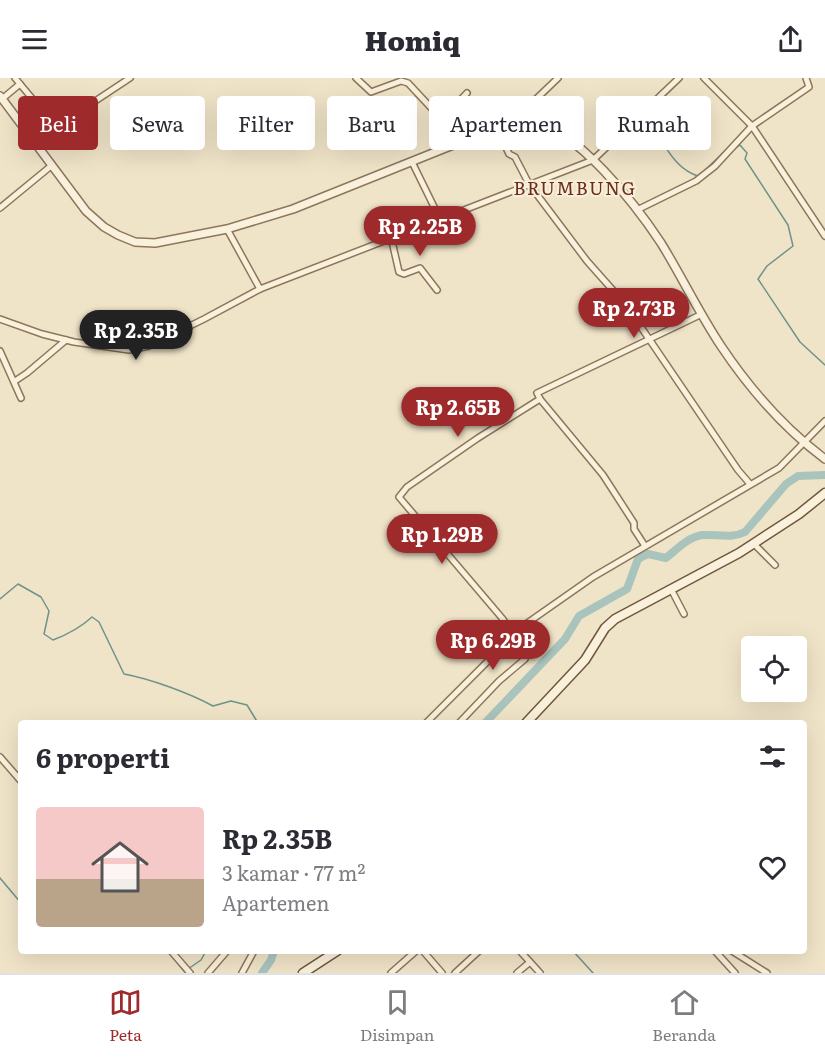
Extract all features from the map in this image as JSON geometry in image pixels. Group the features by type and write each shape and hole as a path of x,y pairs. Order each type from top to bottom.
{"main road":[{"path":"529,720 585,660 609,623 630,609 754,544 799,514 825,493"},
{"path":"303,973 332,954"}],"street":[{"path":"15,78 30,96"},
{"path":"98,99 130,78"},
{"path":"356,78 371,92 400,81 408,83 429,106"},
{"path":"539,96 558,78"},
{"path":"0,319 66,340 129,350 140,349 204,319 260,288 592,160 679,78"},
{"path":"704,78 752,126 824,232"},
{"path":"637,210 696,181 715,166 752,126 806,90 809,87 806,78"},
{"path":"18,122 1,98 20,84"},
{"path":"464,96 467,93"},
{"path":"39,150 86,211 104,227 118,236 135,242 155,243 227,229 293,208 443,150"},
{"path":"507,150 515,157 529,184 587,261 626,305 738,470 750,484"},
{"path":"580,150 637,210 660,241 720,345 739,371 781,421 825,459"},
{"path":"412,162 440,219"},
{"path":"0,208 51,166"},
{"path":"227,229 260,288"},
{"path":"392,237 399,272 404,274 420,268 437,290"},
{"path":"645,546 634,529 634,523 603,475 537,393 702,314"},
{"path":"15,381 66,340"},
{"path":"0,351 21,398"},
{"path":"462,720 499,681 525,659 525,649 399,497 407,487 540,399"},
{"path":"429,720 523,626 593,577 779,468 825,421"},
{"path":"754,544 775,565"},
{"path":"671,588 684,614"},
{"path":"0,757 18,777"},
{"path":"174,954 188,970"},
{"path":"208,973 224,954"},
{"path":"242,973 252,954"},
{"path":"391,973 413,954"},
{"path":"426,954 442,973"},
{"path":"454,973 476,954"},
{"path":"523,954 540,973"},
{"path":"718,954 735,973"},
{"path":"737,954 767,973"},
{"path":"517,973 530,962"}],"waterway":[{"path":"733,149 740,145 747,153 745,159 788,225 793,246 767,266 758,279 800,342 825,365"},
{"path":"702,173 729,147"},
{"path":"668,150 677,163 698,176"},
{"path":"488,720 565,639 579,616 627,589 638,559 648,554 666,558 682,544 697,536 729,536 745,532 786,484 798,476 825,475"},
{"path":"0,599 18,584 41,597 49,611 44,634 53,640 74,630 92,617 99,622 124,674 170,687 213,706 231,701 247,705 256,720"},
{"path":"0,878 18,899"},
{"path":"170,954 173,957"},
{"path":"188,969 201,960 204,954"},
{"path":"262,973 273,954"},
{"path":"576,954 593,973"},
{"path":"178,963 184,971"}],"district":[{"name":"BRUMBUNG","path":"575,189"}]}
